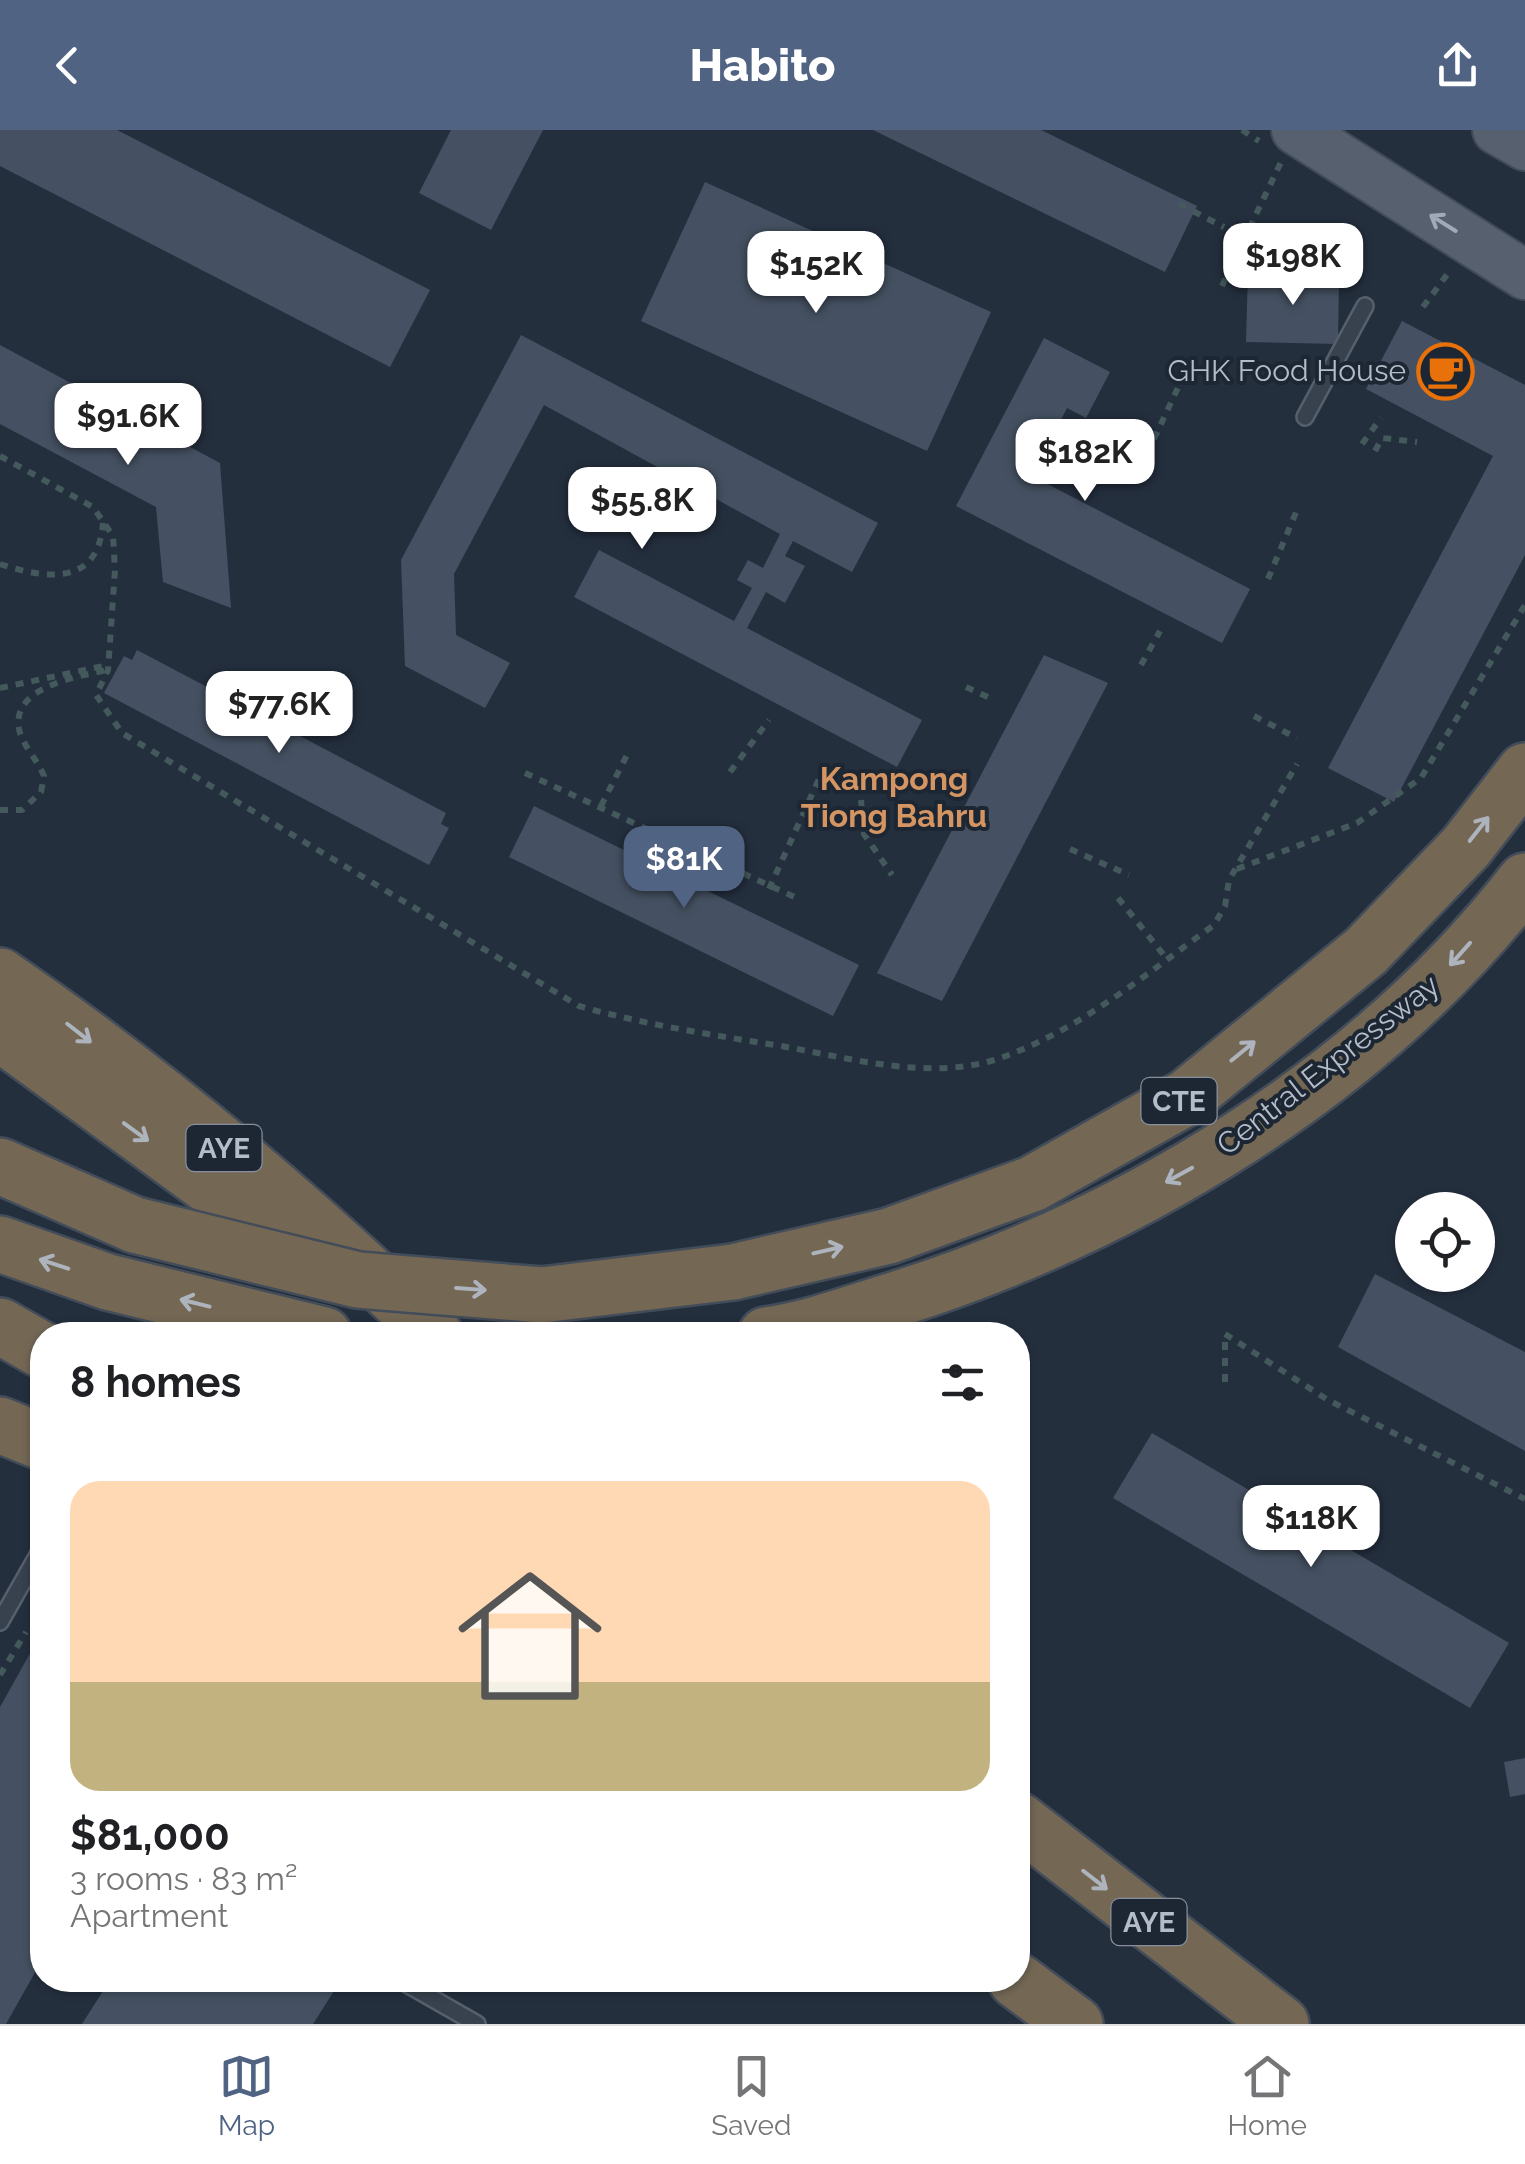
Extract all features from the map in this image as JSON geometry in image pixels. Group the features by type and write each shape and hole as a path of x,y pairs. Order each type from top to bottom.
{"highway":[{"name":"Central Expressway","path":"0,1166 135,1225 358,1280 542,1295 733,1272 889,1236 1032,1184 1187,1097 1366,951 1466,847 1525,770"},
{"name":"Central Expressway","path":"818,1322 945,1284 1084,1228 1242,1140 1421,998 1525,881"},
{"name":"AYE","path":"0,976 57,1015 321,1224 422,1322"},
{"name":"AYE","path":"0,1033 394,1322"},
{"path":"0,1244 108,1282 271,1322"},
{"path":"0,1326 30,1343"},
{"path":"0,1424 30,1437"},
{"name":"AYE","path":"1030,1829 1281,2024"},
{"path":"1030,1990 1075,2024"}],"main road":[{"path":"1496,130 1525,146"},
{"path":"1290,143 1525,275"}],"lane":[{"path":"1305,417 1365,306"},
{"path":"0,1622 30,1569"},
{"path":"421,1992 477,2024"}],"path":[{"path":"1222,286 1290,143"},
{"path":"1179,204 1224,227"},
{"path":"1422,307 1444,279"},
{"path":"1154,439 1190,362"},
{"path":"1362,444 1380,418"},
{"path":"1374,451 1382,438 1417,442"},
{"path":"0,456 93,507 112,536 115,570 108,668 96,696 122,733 579,1006 637,1022 884,1063 942,1068 999,1059 1077,1022 1214,925 1236,870 1297,764"},
{"path":"1268,578 1297,510"},
{"path":"0,564 32,575 60,575 83,568 96,553 102,522"},
{"path":"1236,870 1357,823 1422,778 1525,605"},
{"path":"1141,665 1160,631"},
{"path":"0,688 108,668"},
{"path":"0,810 22,810 41,792 44,776 22,738 18,719 25,702 41,690 108,668"},
{"path":"966,687 990,698"},
{"path":"1254,716 1297,738"},
{"path":"730,772 769,720"},
{"path":"601,806 628,753"},
{"path":"525,773 769,889 801,900"},
{"path":"769,889 819,779"},
{"path":"861,800 864,834 892,875"},
{"path":"1070,848 1129,876"},
{"path":"1118,898 1167,960"},
{"path":"1225,1382 1226,1334 1328,1400 1525,1499"},
{"path":"0,1675 26,1632"}],"building":[{"path":"0,130 117,130 430,290 390,367 0,166"},
{"path":"451,130 543,130 491,230 419,193"},
{"path":"873,130 1041,130 1197,206 1165,272"},
{"path":"705,182 991,312 927,451 641,321"},
{"path":"1248,272 1339,275 1338,344 1246,342"},
{"path":"1402,321 1525,385 1525,555 1394,802 1328,768 1493,456 1366,389"},
{"path":"521,335 878,523 852,572 793,541 785,556 805,566 785,603 766,592 747,628 922,720 897,767 574,597 599,550 734,621 752,588 737,580 748,560 763,568 780,534 544,405 454,574 456,635 510,663 485,708 405,666 401,560"},
{"path":"1044,338 1110,372 1086,418 1067,408 1032,476 1250,589 1222,643 956,506"},
{"path":"0,345 220,463 231,608 163,582 156,507 0,424"},
{"path":"137,650 446,813 441,824 449,828 429,865 104,693 124,656 132,660"},
{"path":"1044,655 1108,683 942,1001 877,973"},
{"path":"534,806 859,965 833,1016 509,857"},
{"path":"1375,1274 1395,1284 1395,1292 1410,1292 1525,1352 1525,1451 1338,1347"},
{"path":"1152,1433 1509,1643 1470,1708 1113,1498"},
{"path":"30,1653 30,1981 6,2024 0,2024 0,1707"},
{"path":"1525,1758 1525,1794 1510,1797 1504,1762"},
{"path":"102,1992 333,1992 313,2024 82,2024"}],"place":[{"name":"GHK Food House","path":"1445,371"}],"district":[{"name":"Kampong Tiong Bahru","path":"894,798"}]}
